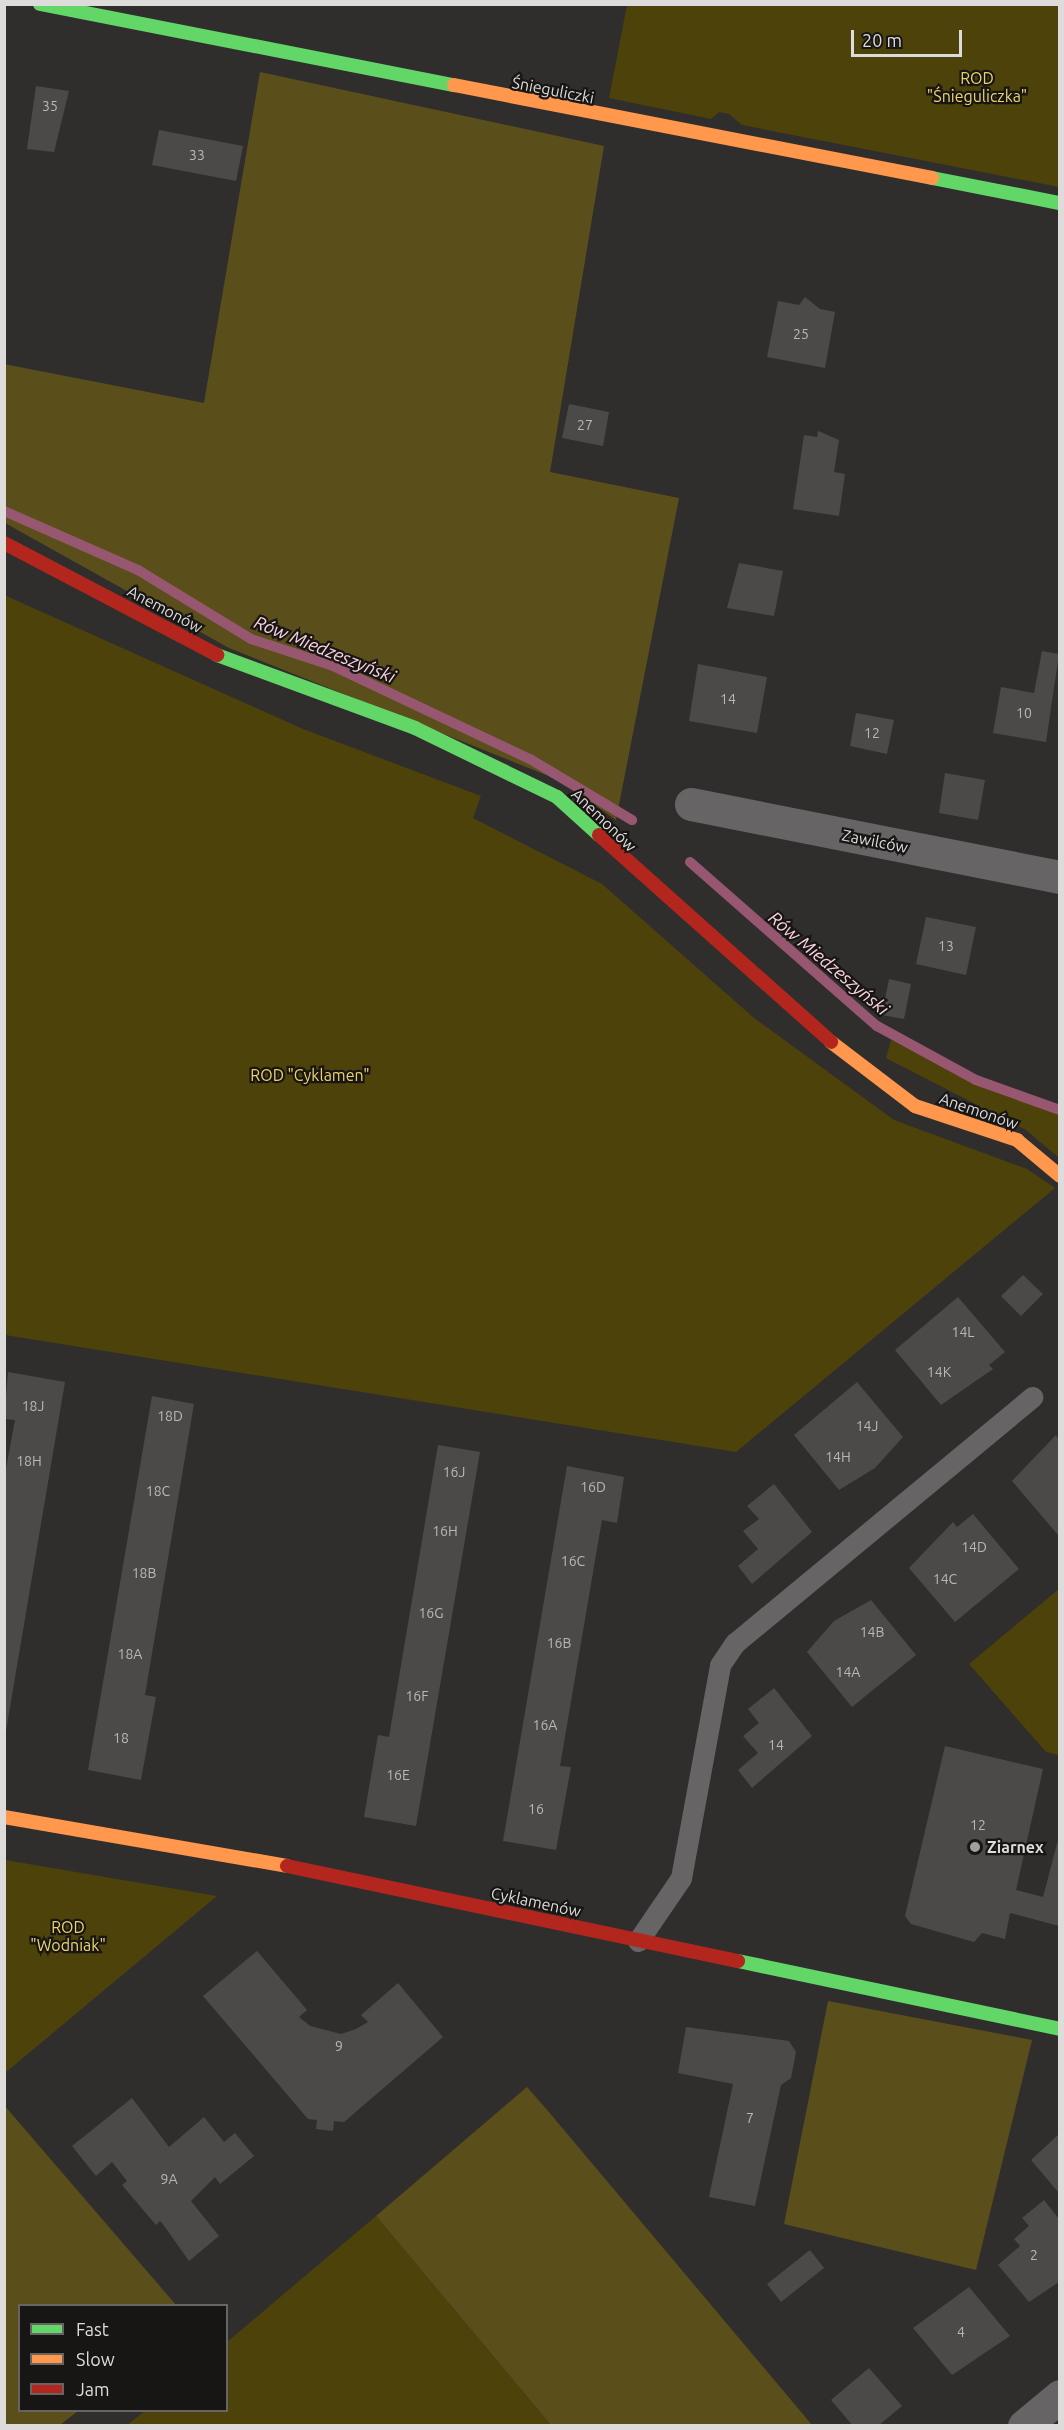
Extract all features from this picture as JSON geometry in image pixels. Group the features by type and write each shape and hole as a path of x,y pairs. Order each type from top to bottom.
{"street":[{"name":"Śnieguliczki","path":"40,4 1059,203"},
{"name":"Anemonów","path":"4,543 225,659 414,728 557,797 807,1024 906,1099 1017,1140 1059,1176"},
{"name":"Zawilców","path":"691,804 1059,877"},
{"name":"Cyklamenów","path":"4,1817 302,1869 1059,2029"},
{"path":"1024,2426 1059,2396"}],"lane":[{"path":"638,1941 681,1878 720,1665 735,1643 1032,1397"}],"green space":[{"name":"ROD \"Śnieguliczka\"","path":"627,5 1059,5 1059,187 742,125 729,114 719,112 711,119 609,98"},
{"name":"ROD \"Cyklamen\"","path":"4,595 303,729 481,796 473,818 602,884 754,1018 894,1120 1027,1169 1055,1188 736,1452 5,1335"},
{"path":"891,1040 998,1091 1059,1111 1059,1158 1026,1130 886,1058"},
{"path":"1059,1589 1059,1755 1046,1752 969,1664"},
{"name":"ROD \"Wodniak\"","path":"5,1860 217,1896 5,2073"},
{"path":"376,2216 551,2425 127,2425 144,2412 228,2412 228,2341"}],"shaded area":[{"path":"260,72 604,146 550,472 679,498 616,820 561,781 229,648 5,523 4,364 204,403"},
{"path":"828,2001 1032,2040 976,2270 784,2224"},
{"path":"527,2087 812,2425 551,2425 376,2216"},
{"path":"4,2105 175,2304 18,2304 18,2412 77,2412 60,2425 5,2425"}],"building":[{"path":"36,86 69,91 54,152 27,149"},
{"path":"159,130 243,146 236,181 152,165"},
{"path":"805,297 820,309 835,312 825,368 767,357 778,301 799,305"},
{"path":"569,404 609,412 603,446 562,438"},
{"path":"818,431 839,440 834,472 845,474 839,516 793,509 804,435 817,437"},
{"path":"739,563 783,571 774,616 727,608"},
{"path":"1042,651 1059,654 1046,742 993,733 1001,687 1034,693"},
{"path":"698,664 767,677 757,733 689,721"},
{"path":"856,713 894,720 887,754 850,746"},
{"path":"945,773 985,780 978,820 939,813"},
{"path":"926,917 976,927 966,975 916,964"},
{"path":"889,979 911,984 904,1019 882,1015"},
{"path":"1023,1275 1043,1294 1021,1316 1001,1296"},
{"path":"958,1297 1005,1352 989,1365 993,1369 941,1405 895,1350"},
{"path":"8,1372 65,1382 6,1731 4,1479 15,1420 4,1419"},
{"path":"857,1382 903,1437 875,1468 839,1490 794,1435"},
{"path":"152,1396 194,1404 145,1695 156,1697 141,1780 88,1770"},
{"path":"1056,1435 1059,1440 1058,1535 1012,1481"},
{"path":"438,1445 480,1452 416,1826 364,1817 378,1735 389,1737"},
{"path":"567,1466 624,1477 617,1523 602,1520 560,1766 571,1767 556,1850 503,1841"},
{"path":"774,1484 812,1532 752,1584 738,1566 758,1549 743,1531 759,1519 747,1506"},
{"path":"973,1514 1019,1569 955,1622 909,1568 953,1522 957,1527"},
{"path":"871,1600 916,1655 852,1707 807,1652 834,1621"},
{"path":"774,1688 812,1736 752,1788 738,1770 758,1753 743,1736 759,1723 748,1709"},
{"path":"945,1746 1043,1769 1016,1890 1043,1897 1059,1836 1059,1926 1010,1913 1005,1939 982,1933 974,1942 911,1924 905,1916"},
{"path":"257,1951 307,2010 299,2017 310,2026 341,2034 356,2029 368,2022 361,2015 398,1983 443,2037 344,2122 334,2121 333,2131 316,2129 317,2120 308,2119 203,1996"},
{"path":"686,2027 789,2041 796,2052 791,2078 781,2085 755,2206 709,2197 733,2084 678,2073"},
{"path":"132,2098 169,2147 204,2117 224,2142 235,2133 254,2156 220,2184 215,2177 191,2201 219,2236 189,2261 160,2221 156,2225 122,2185 127,2181 112,2162 96,2176 72,2146"},
{"path":"1059,2134 1059,2193 1031,2160"},
{"path":"1044,2200 1059,2219 1059,2282 1029,2302 998,2265 1020,2246 1014,2239 1029,2226 1022,2218"},
{"path":"810,2250 824,2268 781,2302 767,2284"},
{"path":"969,2287 1010,2336 952,2375 913,2328"},
{"path":"869,2368 902,2406 878,2426 853,2426 831,2400"}],"waterway":[{"name":"Rów Miedzeszyński","path":"4,511 138,570 251,639 333,666 530,759 632,820"},
{"name":"Rów Miedzeszyński","path":"690,862 877,1026 976,1080 1060,1110"}],"traffic: fast":[{"path":"40,4 454,85"},
{"path":"932,178 1060,203"},
{"path":"217,655 415,728 557,797 599,835"},
{"path":"738,1961 1060,2029"}],"traffic: slow":[{"path":"454,85 932,178"},
{"path":"831,1042 915,1106 1017,1140 1060,1176"},
{"path":"4,1817 287,1866"}],"traffic: jam":[{"path":"4,543 217,655"},
{"path":"599,835 831,1042"},
{"path":"287,1866 738,1961"}],"place":[{"name":"Ziarnex","path":"975,1847"}]}
